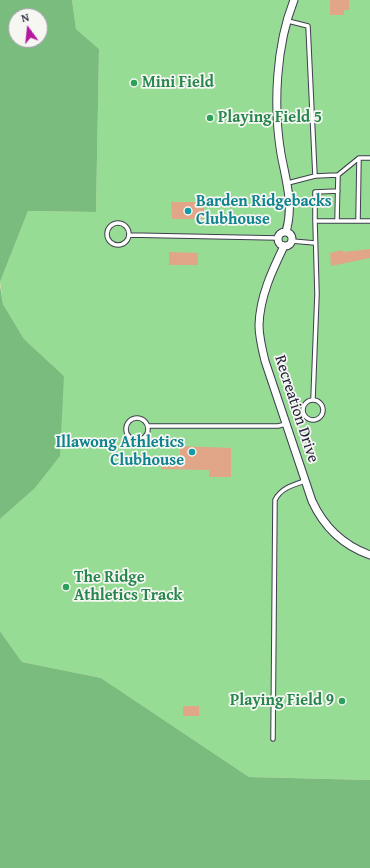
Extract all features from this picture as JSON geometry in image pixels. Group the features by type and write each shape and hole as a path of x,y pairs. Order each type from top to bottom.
{"street":[{"path":"286,232 289,220 290,202 282,154 277,102 282,48 294,0"},
{"path":"286,232 291,235 292,241 289,245 284,246 279,244 277,238 281,233 286,232"},
{"name":"Recreation Drive","path":"284,246 270,277 264,295 259,326 265,361 305,481 319,516 341,540 354,549 370,555"}],"lane":[{"path":"288,21 308,26 315,176"},
{"path":"288,184 315,176 338,176 359,158 370,158"},
{"path":"358,221 359,158"},
{"path":"338,176 338,221"},
{"path":"313,399 317,294 315,192 338,191"},
{"path":"315,221 370,221"},
{"path":"119,223 126,226 129,235 124,244 117,246 113,245 108,240 106,233 112,224 119,223"},
{"path":"129,235 277,238"},
{"path":"292,241 315,244"},
{"path":"313,399 318,400 324,407 322,416 314,420 305,417 303,412 305,404 308,400 313,399"},
{"path":"135,417 145,420 149,426 148,433 140,440 130,437 126,431 127,424 135,417"},
{"path":"149,426 278,426 286,424"},
{"path":"273,739 275,500 278,493 285,488 305,481"}],"green space":[{"path":"0,0 72,0 76,29 99,49 96,212 28,211 0,282"},
{"path":"72,0 370,0 370,780 249,777 101,678 22,662 0,631 0,519 34,489 64,376 24,339 3,304 0,282 28,211 96,212 99,49 76,29"},
{"path":"0,286 3,304 24,339 64,376 60,456 34,489 0,519"},
{"path":"0,631 22,662 101,678 249,777 370,780 370,868 0,868"}],"building":[{"path":"330,0 349,0 349,10 344,10 344,15 330,15"},
{"name":"Barden Ridgebacks Clubhouse","path":"171,202 204,202 204,219 172,219"},
{"path":"370,249 370,258 331,266 330,253 342,250 343,252"},
{"name":"Barden Ridgebacks Clubhouse","path":"169,252 198,253 198,265 169,265"},
{"path":"180,446 231,448 231,477 209,477 209,470 161,469 161,458 180,458"},
{"path":"183,706 199,706 199,716 183,716"}],"place":[{"name":"Mini Field","path":"134,83"},
{"name":"Playing Field 5","path":"210,118"},
{"name":"Barden Ridgebacks Clubhouse","path":"188,211"},
{"name":"Illawong Athletics Clubhouse","path":"192,452"},
{"name":"The Ridge Athletics Track","path":"66,587"},
{"name":"Playing Field 9","path":"342,701"}]}
